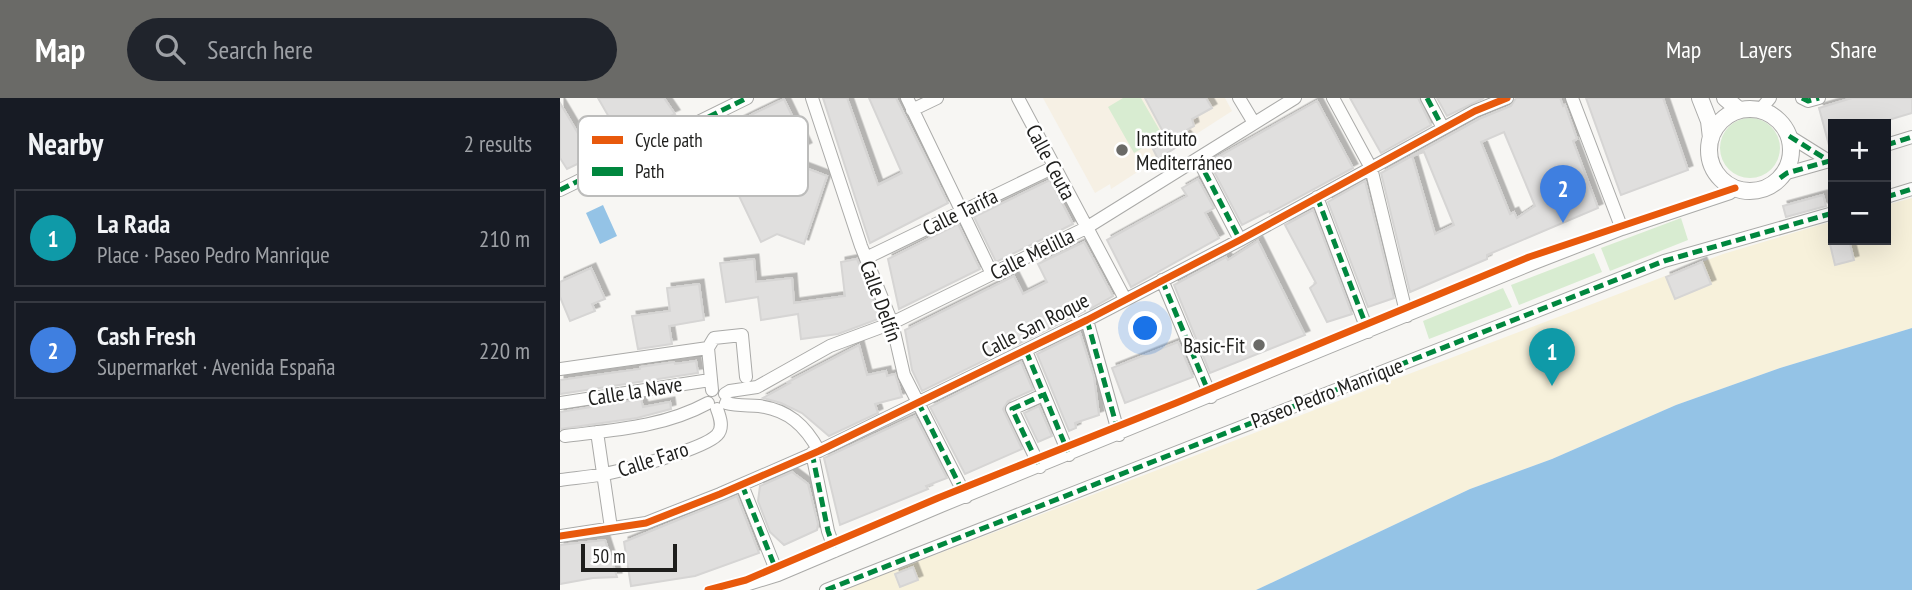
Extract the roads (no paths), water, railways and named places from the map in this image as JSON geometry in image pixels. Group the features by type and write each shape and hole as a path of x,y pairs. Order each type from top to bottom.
{"main road":[{"path":"1700,98 1709,121 1709,153 1713,167 1722,180 1735,188 1748,191 1762,189 1780,178 1790,157 1789,136 1765,104 1739,110 1719,123 1711,138"},
{"path":"1725,98 1739,110"}],"street":[{"path":"710,116 747,98"},
{"name":"Calle Delfín","path":"812,98 866,258 892,323 904,374 966,497"},
{"path":"937,98 909,104 992,274"},
{"name":"Calle Ceuta","path":"1018,98 1125,299"},
{"path":"1240,98 1254,123"},
{"name":"Calle Melilla","path":"565,436 672,420 719,402 730,391 757,387 830,346 892,323 1086,228 1295,98"},
{"path":"1333,98 1371,168 1407,316"},
{"path":"1427,98 1443,128"},
{"name":"Calle San Roque","path":"560,536 646,523 816,452 1087,320 1240,240 1443,128 1507,98"},
{"path":"1572,98 1622,229"},
{"path":"1802,98 1808,101 1819,98"},
{"path":"1789,136 1828,159"},
{"path":"1891,143 1912,137"},
{"path":"1198,159 1240,240"},
{"path":"1780,178 1828,162"},
{"name":"Calle Tarifa","path":"866,258 1054,167"},
{"path":"560,190 578,181"},
{"path":"729,590 778,575 1622,229 1730,193 1735,188"},
{"path":"1891,196 1912,190"},
{"path":"1317,197 1368,332"},
{"name":"Paseo Pedro Manrique","path":"826,590 1664,261 1828,214"},
{"path":"1162,280 1211,397"},
{"path":"1087,320 1119,435"},
{"path":"560,369 743,335 747,377"},
{"path":"711,343 711,385 718,389 719,402 758,406 784,413 810,434 816,452 828,531 835,551"},
{"path":"1026,351 1069,455"},
{"name":"Calle la Nave","path":"560,403 711,385"},
{"path":"757,387 758,406"},
{"path":"1040,467 1012,409 1043,395"},
{"name":"Calle Faro","path":"560,480 603,475 713,438 720,430 721,424 719,402"},
{"path":"597,432 611,528"},
{"path":"742,485 778,575"}],"water":[{"path":"603,205 617,236 600,244 586,213"},
{"path":"1912,328 1912,590 1256,590 1470,489 1552,459 1676,405 1780,368"}],"place":[{"name":"Instituto Mediterráneo","path":"1122,150"},
{"name":"Cash Fresh","path":"1563,223"},
{"name":"Basic-Fit","path":"1259,345"},
{"name":"La Rada","path":"1552,386"}]}
